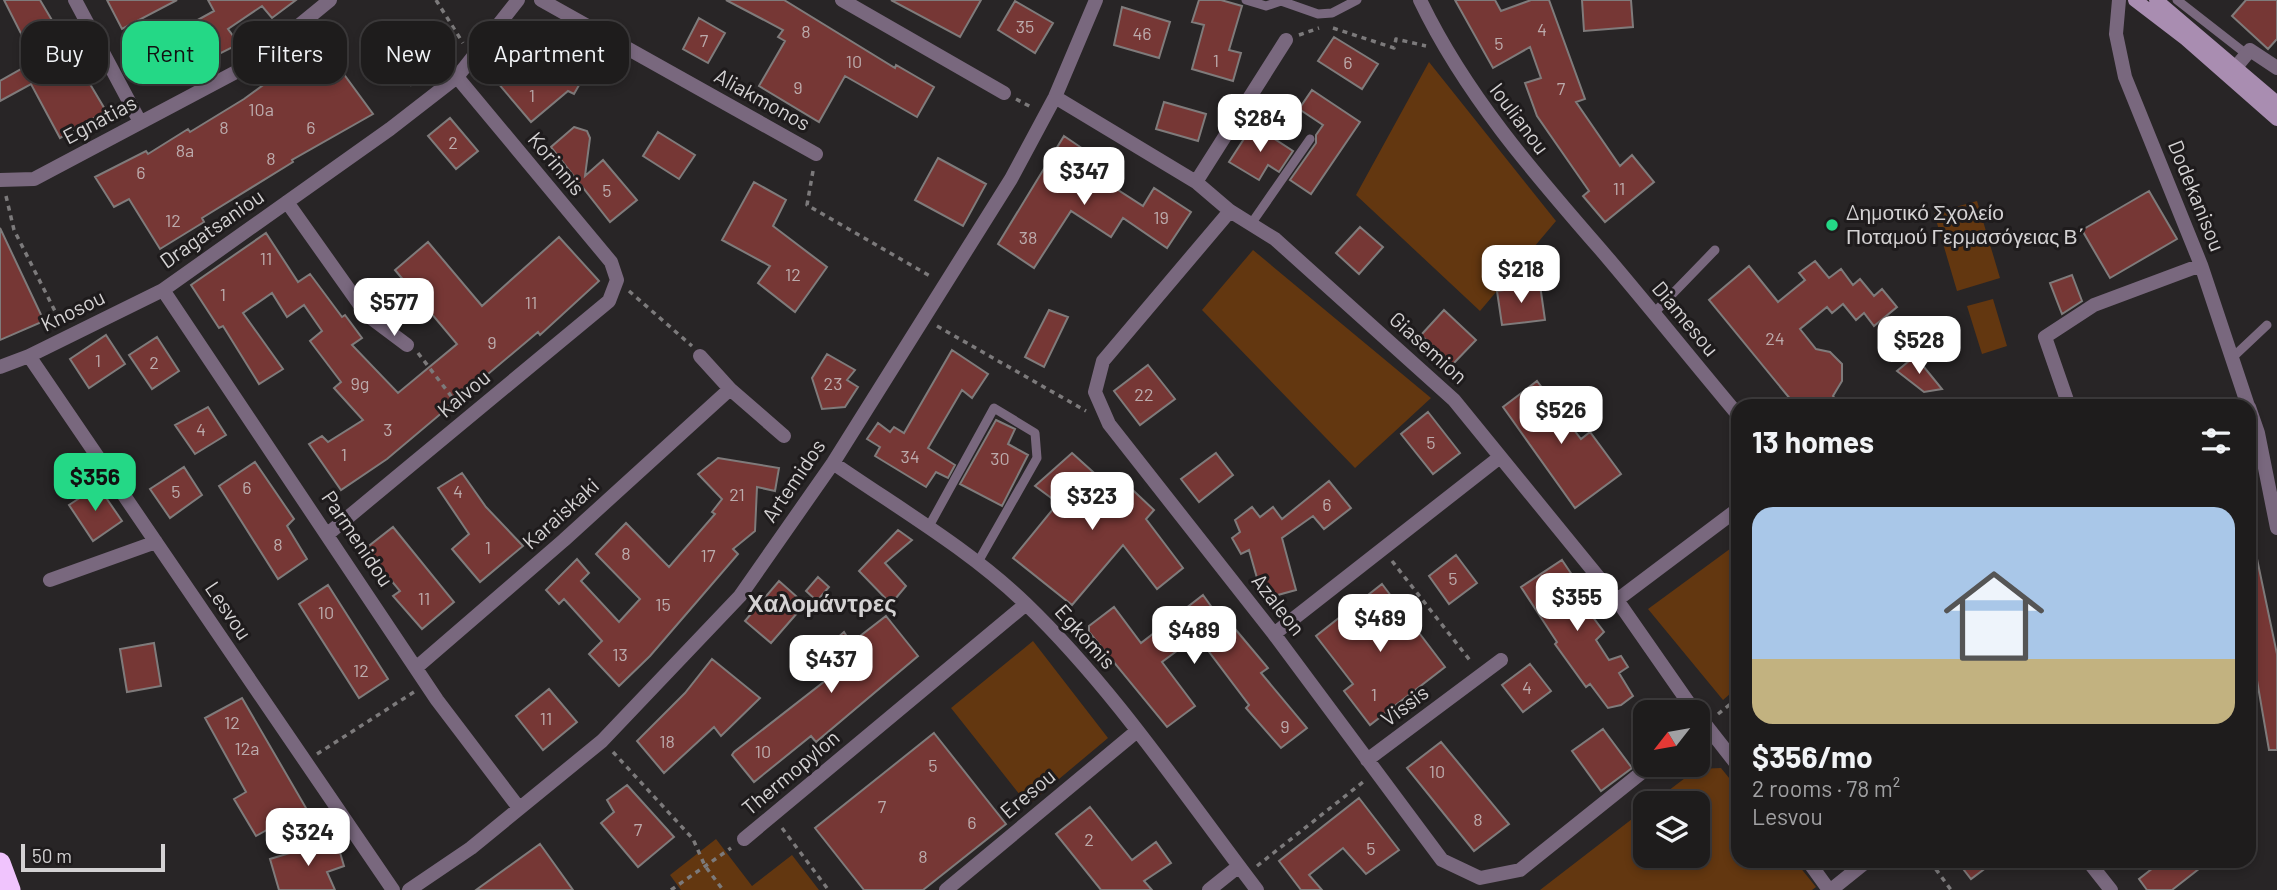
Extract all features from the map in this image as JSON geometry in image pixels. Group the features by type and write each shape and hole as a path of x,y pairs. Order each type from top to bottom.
{"highway":[{"path":"0,863 10,890"}],"main road":[{"path":"2135,0 2186,39 2277,119"},
{"path":"2156,0 2277,103"}],"street":[{"path":"75,0 140,122"},
{"name":"Egnatias","path":"1,180 34,179 253,63 330,0"},
{"name":"Dragatsaniou","path":"501,21 518,0"},
{"name":"Aliakmonos","path":"541,0 816,154"},
{"path":"842,0 1004,93"},
{"name":"Artemidos","path":"409,890 471,848 602,741 740,596 833,463 1011,179 1055,97 1096,0"},
{"name":"Dodekanisou","path":"2119,0 2116,34 2125,77 2201,265 2247,399"},
{"name":"Ioulianou","path":"1422,1 1445,50 1464,81 1543,186 1601,251"},
{"path":"1196,181 1286,40"},
{"path":"2236,67 2245,53 2254,50 2277,68"},
{"name":"Dragatsaniou","path":"163,290 457,77 469,62"},
{"name":"Korinnis","path":"457,77 611,262 617,280"},
{"name":"Giasemion","path":"1055,97 1196,181 1230,211 1275,239 1454,400 1617,600 1685,700"},
{"name":"Dragatsaniou","path":"286,202 366,315 407,345"},
{"name":"Azaleon","path":"1230,211 1103,361 1095,392 1109,424 1273,634 1442,860 1480,878 1521,870 1636,777"},
{"name":"Diamesou","path":"1601,251 1731,407"},
{"path":"2067,399 2045,337 2094,305 2201,265"},
{"name":"Kalvou","path":"329,533 608,302 617,280"},
{"name":"Knosou","path":"0,366 29,356 163,290"},
{"name":"Parmenidou","path":"163,290 329,533 427,684 519,808"},
{"path":"699,354 730,389 784,436"},
{"name":"Lesvou","path":"29,356 393,890"},
{"name":"Karaiskaki","path":"417,667 564,540 730,389"},
{"name":"Dodekanisou","path":"2256,427 2277,528"},
{"path":"1273,634 1500,457"},
{"name":"Egkomis","path":"833,463 978,562 1026,604 1084,666 1137,731 1257,890"},
{"path":"1617,600 1731,514"},
{"path":"50,580 156,542"},
{"name":"Thermopylon","path":"744,839 1026,604"},
{"name":"Vissis","path":"1372,766 1501,660"},
{"name":"Eresou","path":"946,890 1137,731"},
{"name":"Giasemion","path":"1710,734 1731,758"},
{"path":"1813,868 1830,890 1858,868"},
{"path":"2094,868 2111,890"},
{"path":"1209,890 1242,871"}],"lane":[{"path":"1246,0 1266,6 1281,1 1318,14 1332,13 1357,0"},
{"path":"2177,0 2245,53"},
{"path":"1251,224 1310,139"},
{"path":"1653,314 1715,250"},
{"path":"2232,358 2267,325"},
{"path":"928,528 994,408 1035,433 1037,458 978,562"}],"path":[{"path":"436,0 469,51"},
{"path":"1286,40 1326,26 1394,48 1396,39 1445,50"},
{"path":"1004,93 1045,114"},
{"path":"816,154 807,205 944,284"},
{"path":"1,180 14,230 68,336"},
{"path":"617,280 699,354"},
{"path":"923,318 1109,424"},
{"path":"407,345 420,354 468,418"},
{"path":"1382,548 1481,675"},
{"path":"305,761 427,684"},
{"path":"1710,715 1731,702"},
{"path":"602,741 693,839 705,866 723,890"},
{"path":"1242,871 1372,766"},
{"path":"772,816 826,889"},
{"path":"671,890 744,839"},
{"path":"1935,868 1951,890"}],"shaded area":[{"path":"1429,62 1556,221 1480,311 1356,195"},
{"path":"1977,201 2000,278 1957,291 1934,213"},
{"path":"1253,250 1431,398 1355,468 1202,310"},
{"path":"1993,299 2007,346 1982,354 1967,306"},
{"path":"1731,548 1731,693 1723,700 1648,609"},
{"path":"1033,641 1108,738 1028,805 951,708"},
{"path":"1710,768 1721,768 1731,780 1731,868 1801,868 1816,887 1812,890 1540,890 1633,818 1633,868 1710,868 1710,791 1668,791 1686,777 1710,777"},
{"path":"716,839 752,886 792,855 819,890 681,890 670,875"}],"building":[{"path":"4,0 40,0 52,21 21,21 21,33"},
{"path":"107,0 177,0 137,21 122,21 122,29"},
{"path":"208,0 296,0 272,18 262,6 240,21 233,21 233,26 228,29 233,36 233,47 219,54 219,21 196,21 214,11"},
{"path":"726,0 784,0 895,68 896,65 934,87 917,117 845,76 819,122 759,86 785,41 778,37 783,30"},
{"path":"891,0 981,0 960,37"},
{"path":"1199,0 1221,0 1242,6 1229,50 1241,53 1233,81 1192,69 1204,25 1192,22"},
{"path":"1455,0 1495,0 1501,11 1531,0 1549,0 1585,99 1576,102 1620,166 1632,155 1654,182 1605,222 1583,196 1589,191 1537,116 1525,83 1541,78 1530,47 1493,68"},
{"path":"1582,0 1631,0 1633,27 1584,31"},
{"path":"2246,0 2277,0 2277,39 2268,49 2232,16"},
{"path":"1015,1 1053,23 1035,53 998,30"},
{"path":"1122,7 1170,22 1159,58 1114,45"},
{"path":"699,18 725,33 708,63 683,49"},
{"path":"1334,37 1378,64 1362,89 1318,61"},
{"path":"21,69 21,84 31,84 0,101 0,81"},
{"path":"347,78 373,114 292,160 293,162 202,218 204,222 160,249 129,199 114,207 95,177 146,151 148,154 244,99 265,84 347,84"},
{"path":"31,84 90,84 106,111 60,138"},
{"path":"499,84 580,84 574,94 568,91 531,122"},
{"path":"1312,90 1360,122 1311,194 1290,180 1316,143 1316,135 1323,125 1299,109"},
{"path":"1164,102 1206,114 1198,141 1156,129"},
{"path":"450,118 478,151 456,169 428,136"},
{"path":"1253,125 1293,151 1279,172 1268,165 1259,180 1229,162"},
{"path":"574,127 587,131 590,138 585,176 603,160 637,200 610,222 551,147"},
{"path":"658,132 695,155 679,179 643,156"},
{"path":"1064,136 1092,155 1084,168 1143,206 1154,188 1191,212 1167,248 1123,218 1111,237 1071,211 1034,268 998,244"},
{"path":"938,158 986,184 963,226 915,200"},
{"path":"754,182 786,200 773,226 827,267 795,312 758,283 770,266 722,240"},
{"path":"2149,191 2177,239 2110,278 2082,230"},
{"path":"1360,227 1383,247 1359,274 1336,253"},
{"path":"0,228 44,321 0,340"},
{"path":"266,233 298,282 310,274 342,317 345,315 362,338 352,345 398,393 457,344 395,270 428,242 482,306 559,237 599,281 540,335 538,332 387,459 341,490 309,444 322,436 328,442 363,420 334,388 341,382 310,341 322,331 304,305 287,317 272,293 243,313 283,369 259,384 223,326 219,328 191,285"},
{"path":"1815,261 1829,278 1841,269 1853,285 1860,279 1874,296 1882,289 1897,307 1874,326 1864,313 1856,320 1843,304 1832,313 1827,307 1800,329 1816,349 1830,352 1842,364 1842,381 1833,396 1835,399 1790,399 1709,300 1749,266 1778,302 1805,280 1799,273"},
{"path":"2072,275 2082,301 2062,314 2050,283"},
{"path":"1540,285 1545,320 1502,325 1497,291"},
{"path":"1049,310 1068,317 1044,367 1025,357"},
{"path":"1444,310 1476,340 1452,365 1421,335"},
{"path":"106,335 125,364 89,388 70,359"},
{"path":"157,337 179,371 152,389 129,355"},
{"path":"952,350 988,374 972,398 962,390 928,448 955,465 948,478 936,472 926,487 875,456 880,447 867,439 878,423 890,432 894,427 904,433"},
{"path":"827,354 855,370 847,380 858,387 845,407 822,409 812,378"},
{"path":"1915,356 1942,389 1924,392 1897,371"},
{"path":"1148,365 1175,399 1140,425 1114,391"},
{"path":"1537,381 1581,439 1590,432 1621,474 1575,508 1503,407"},
{"path":"208,407 226,435 195,454 175,425"},
{"path":"1428,412 1460,453 1433,474 1401,434"},
{"path":"996,420 1015,429 1008,444 1028,455 1002,506 960,484"},
{"path":"1072,453 1112,489 1121,479 1154,510 1146,519 1183,568 1157,589 1123,545 1072,605 1013,558 1058,503 1035,486"},
{"path":"1216,453 1233,475 1199,502 1181,479"},
{"path":"718,458 779,468 775,491 757,487 755,531 733,549 738,554 650,656 619,686 589,654 602,641 564,599 559,604 546,590 577,559 589,573 581,581 619,622 640,599 596,554 626,523 669,567 715,514 712,512 722,499 698,474"},
{"path":"255,462 294,519 287,526 307,559 278,579 219,486"},
{"path":"184,467 202,495 170,518 150,489"},
{"path":"462,473 486,507 523,546 480,582 452,549 469,534 438,488"},
{"path":"1329,481 1351,508 1324,529 1313,516 1282,538 1296,590 1263,599 1249,550 1241,554 1232,538 1240,532 1235,520 1252,507 1260,517 1273,507 1282,519"},
{"path":"98,486 122,521 93,541 69,505"},
{"path":"393,527 454,602 422,629 393,596 400,591 365,549"},
{"path":"898,530 912,540 885,563 906,586 891,604 859,571"},
{"path":"2256,554 2277,654 2277,750 2269,750 2256,675"},
{"path":"1456,555 1477,583 1449,604 1429,576"},
{"path":"1562,560 1589,600 1583,604 1604,632 1596,640 1609,660 1621,656 1628,667 1619,673 1633,696 1621,705 1608,708 1590,684 1586,687 1555,644 1557,642 1521,587"},
{"path":"818,577 829,587 817,601 806,591"},
{"path":"779,581 805,604 771,643 745,621"},
{"path":"1382,584 1445,667 1370,725 1344,691 1353,684 1316,636"},
{"path":"328,585 388,679 359,698 299,604"},
{"path":"1203,595 1231,634 1236,630 1268,668 1261,673 1307,728 1281,748 1246,708 1249,705 1197,636 1162,662 1195,706 1167,727 1089,632 1089,626 1114,607 1141,643"},
{"path":"886,616 918,656 816,742 811,736 754,782 732,755 734,752 830,677 814,658 844,632 851,643"},
{"path":"154,643 161,686 127,692 120,649"},
{"path":"712,659 760,698 721,736 714,727 664,773 637,741 685,693"},
{"path":"1530,664 1551,691 1523,712 1502,685"},
{"path":"549,689 577,722 543,750 516,716"},
{"path":"242,698 306,808 256,836 234,799 246,792 205,718"},
{"path":"1603,729 1632,768 1601,791 1572,751"},
{"path":"934,733 1006,824 923,890 864,890 815,828"},
{"path":"1441,742 1509,824 1474,851 1407,768"},
{"path":"627,785 674,837 638,867 601,823 614,812 607,800"},
{"path":"1359,798 1399,850 1366,874 1343,848 1309,875 1322,890 1301,890 1279,861"},
{"path":"1090,807 1132,860 1156,842 1171,863 1144,881 1152,890 1101,890 1056,834"},
{"path":"336,839 344,866 327,872 335,890 279,890 270,859"},
{"path":"540,844 573,890 476,890"},
{"path":"1962,868 1986,868 1971,879"},
{"path":"2153,868 2200,868 2172,890 2147,890 2139,879"}],"place":[{"name":"Δημοτικό Σχολείο Ποταμού Γερμασόγειας Β΄","path":"1832,225"}],"district":[{"name":"Χαλομάντρες","path":"822,604"}]}
